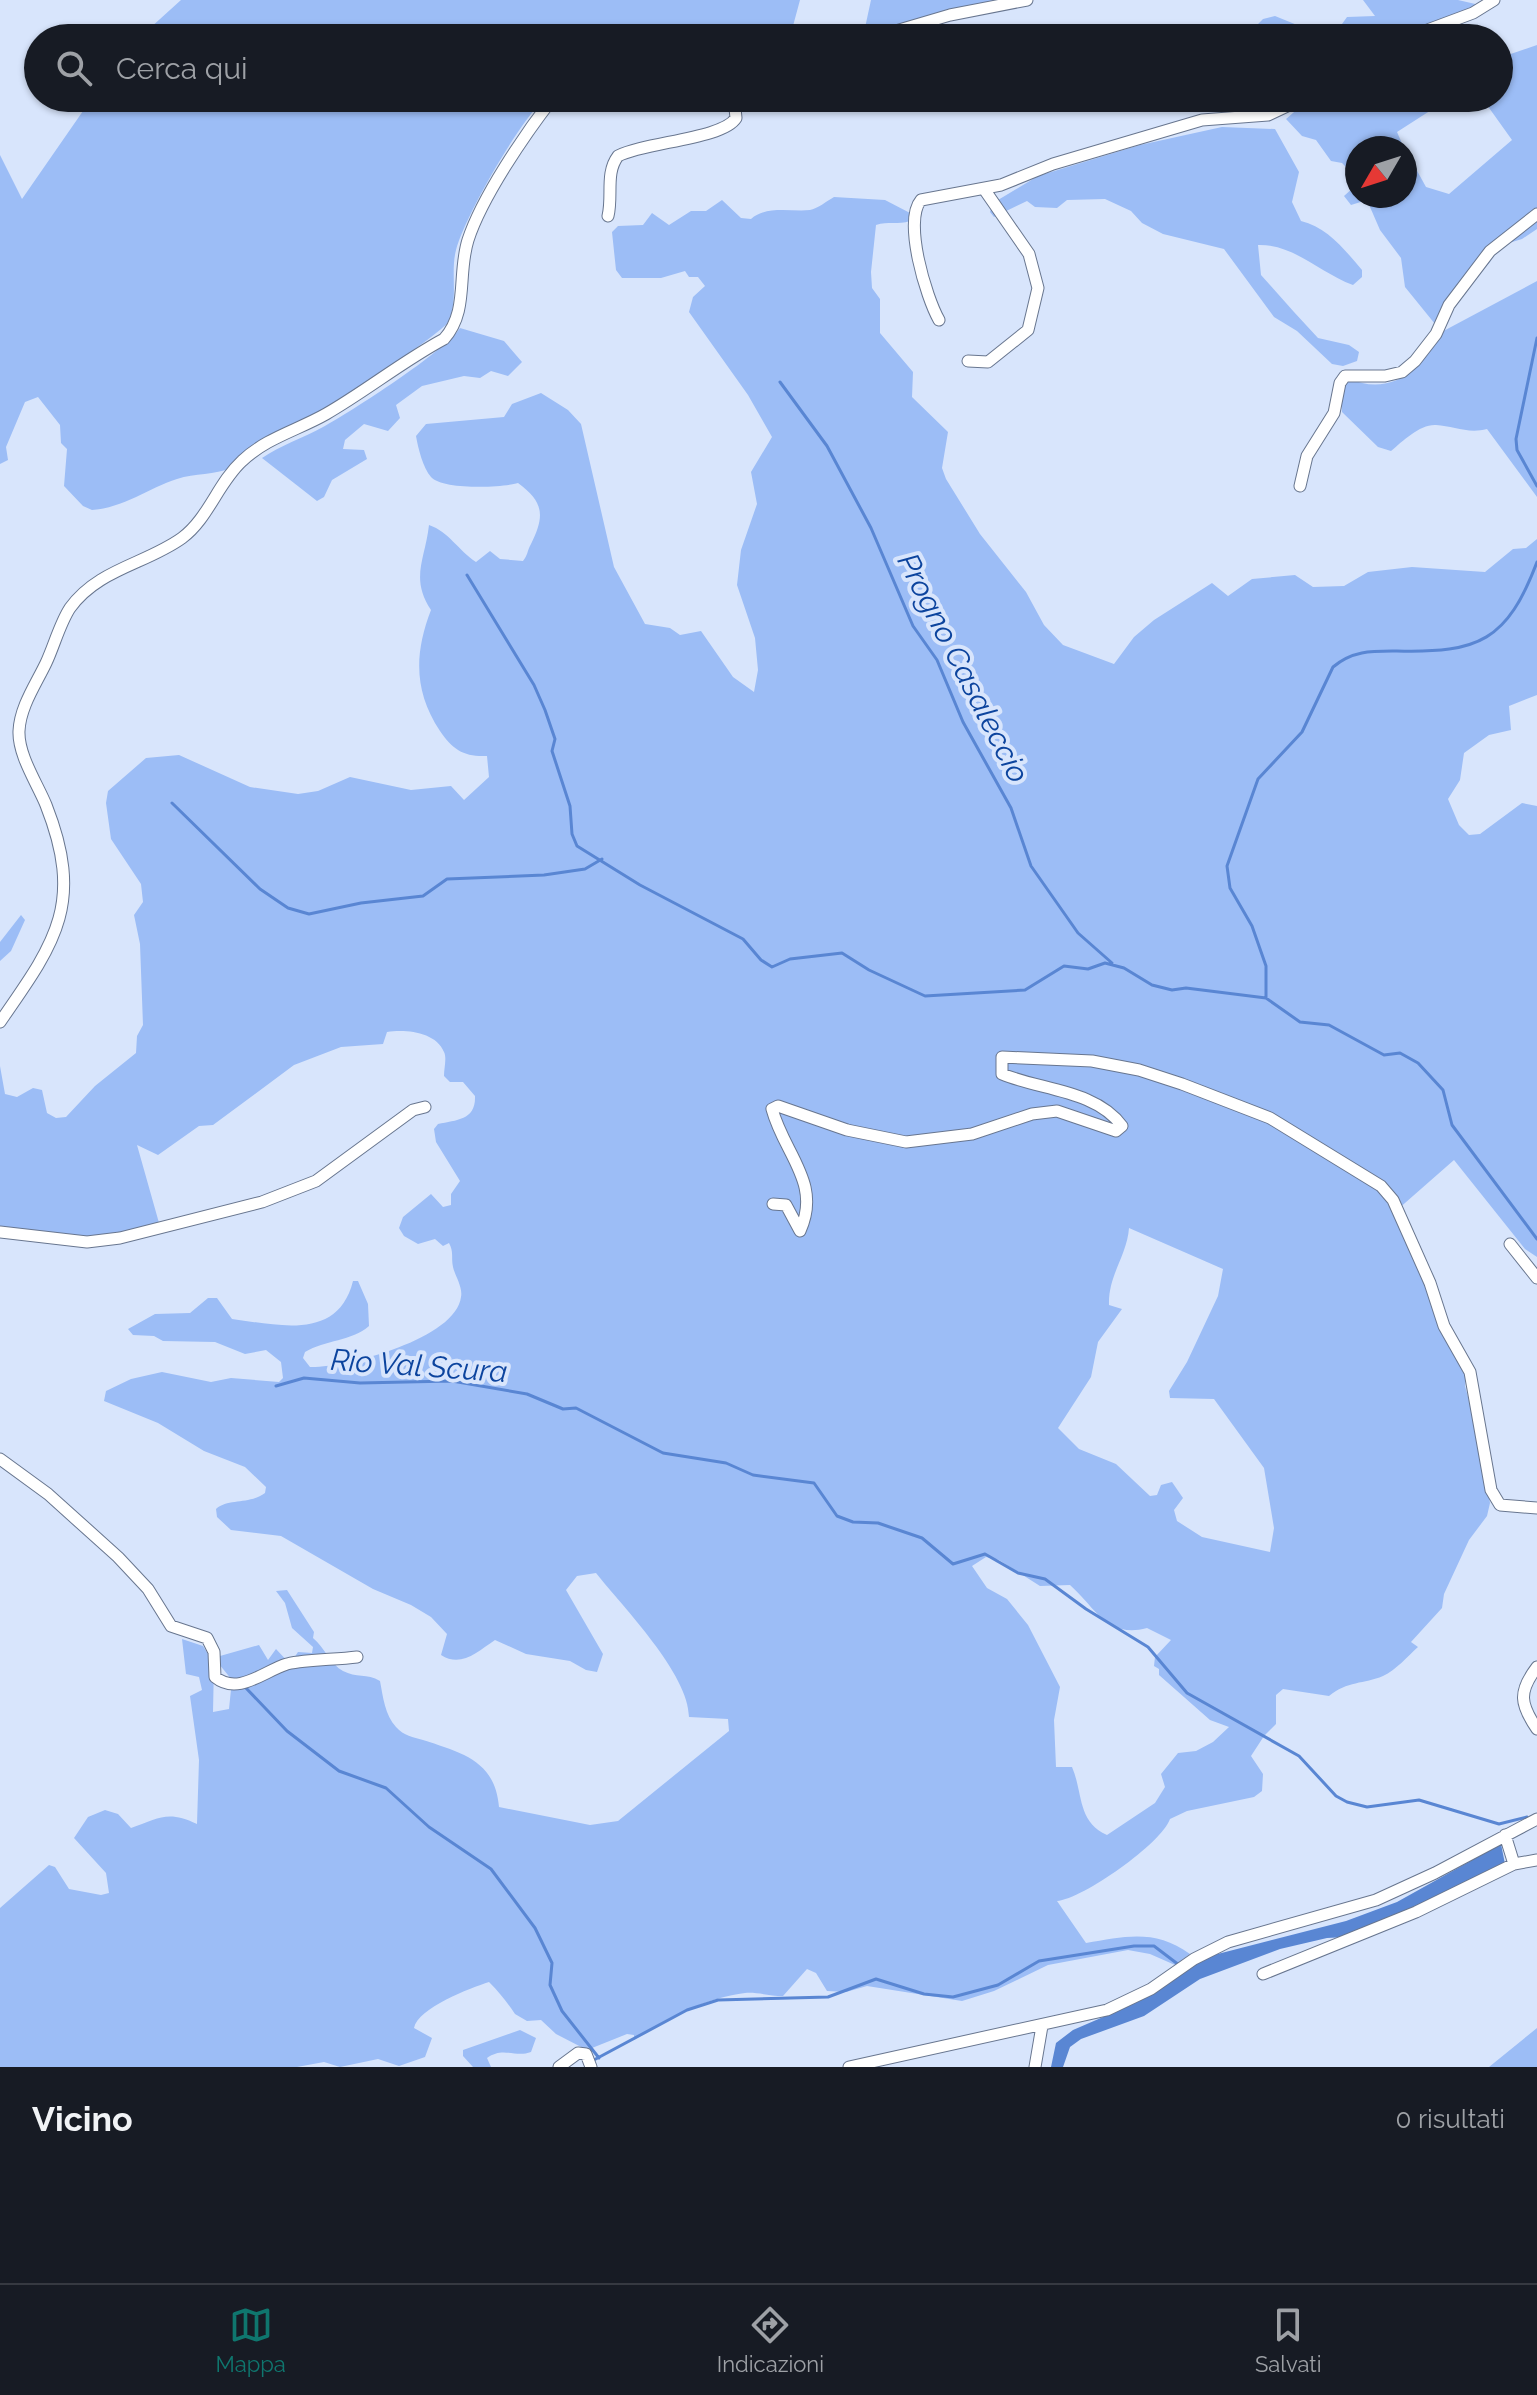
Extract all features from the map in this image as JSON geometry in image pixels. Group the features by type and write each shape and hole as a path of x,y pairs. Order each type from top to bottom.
{"street":[{"path":"919,24 1027,0"},
{"path":"1444,24 1473,13 1494,0"},
{"path":"0,1022 36,970 60,925 63,891 60,855 50,816 22,749 19,731 27,702 69,610 86,590 111,573 185,536 242,461 274,438 325,415 444,339 457,325 461,272 469,238 510,161 543,112"},
{"path":"608,216 612,164 618,156 666,141 722,130 736,118 735,112"},
{"path":"939,320 922,282 916,206 921,200 984,189 1053,164 1202,120 1274,112"},
{"path":"968,361 988,362 1028,330 1038,288 1029,254 984,189"},
{"path":"1300,486 1307,456 1334,413 1340,383 1345,376 1385,376 1402,372 1436,334 1449,305 1490,251 1537,214"},
{"path":"773,1204 786,1205 800,1231 808,1212 806,1185 776,1122 772,1109 778,1106 847,1130 906,1142 972,1134 1032,1114 1057,1111 1078,1115 1116,1131 1122,1126 1112,1113 1047,1086 1002,1074 1002,1057 1092,1061 1139,1070 1270,1118 1381,1186 1393,1200 1430,1283 1444,1326 1470,1372 1491,1490 1500,1505 1537,1508"},
{"path":"0,1232 87,1242 120,1238 262,1202 316,1181 413,1110 425,1107"},
{"path":"1510,1244 1537,1278"},
{"path":"0,1459 48,1494 118,1557 148,1589 171,1626 207,1638 214,1652 215,1677 220,1681 245,1683 285,1665 357,1657"},
{"path":"1537,1667 1525,1683 1521,1697 1523,1708 1537,1729"},
{"path":"849,2067 1107,2010 1151,1989 1228,1942 1376,1900 1506,1839 1537,1819"},
{"path":"1506,1839 1513,1860"},
{"path":"1263,1974 1416,1912 1513,1860 1537,1860"},
{"path":"1035,2067 1042,2026"},
{"path":"559,2067 578,2053 586,2054 591,2067"}],"shaded area":[{"path":"181,0 800,0 794,24 154,24"},
{"path":"871,0 1006,0 913,24 866,24"},
{"path":"1363,0 1458,0 1484,6 1449,24 1342,24 1347,17 1375,16"},
{"path":"1275,16 1295,24 1258,24"},
{"path":"1537,45 1537,229 1522,239 1496,247 1490,262 1435,324 1405,287 1401,258 1380,230 1370,208 1417,208 1417,171 1426,187 1449,194 1512,140 1492,112 1513,112 1513,53"},
{"path":"82,112 532,112 481,193 461,235 456,250 451,314 438,332 345,397 246,460 225,470 177,479 125,502 92,510 83,506 64,486 67,449 61,443 60,425 38,397 25,402 6,447 8,460 0,464 0,155 22,199"},
{"path":"1294,112 1428,112 1397,132 1399,136 1345,136 1345,166 1331,161 1316,140 1302,136 1286,119"},
{"path":"1222,127 1275,129 1299,172 1292,202 1301,221 1327,234 1362,270 1362,277 1353,285 1295,254 1258,245 1261,275 1318,338 1349,345 1359,352 1357,361 1343,366 1332,364 1297,331 1274,317 1224,249 1163,234 1142,223 1131,211 1105,199 1067,200 1057,208 1035,207 1027,201 994,217 990,212 993,203 1038,176 1140,145"},
{"path":"834,197 885,200 910,213 910,221 876,225 871,272 872,288 880,299 880,333 913,372 912,397 948,432 942,468 946,479 980,534 1026,592 1044,625 1063,645 1114,664 1134,637 1154,620 1212,583 1228,596 1252,579 1295,575 1313,587 1344,586 1368,572 1412,567 1485,572 1513,549 1526,548 1537,539 1537,695 1509,706 1511,730 1489,735 1464,753 1460,780 1448,799 1459,825 1469,835 1480,834 1522,803 1537,806 1537,1257 1525,1249 1454,1160 1397,1210 1466,1368 1465,1386 1479,1437 1490,1503 1487,1516 1469,1540 1444,1594 1442,1608 1411,1642 1418,1647 1397,1667 1376,1679 1349,1685 1329,1696 1283,1689 1276,1695 1276,1724 1251,1756 1263,1774 1262,1791 1254,1797 1187,1811 1170,1819 1153,1842 1138,1855 1102,1881 1057,1901 1086,1943 1140,1936 1153,1938 1190,1954 1175,1965 1150,1954 1128,1950 1048,1965 994,1991 962,2001 867,1986 846,1992 827,1991 816,1973 807,1969 783,1996 745,1993 716,1999 659,2024 634,2040 634,2035 627,2034 587,2050 556,2034 541,2020 527,2021 515,2014 489,1982 446,2000 425,2013 414,2028 432,2038 425,2057 399,2066 378,2059 340,2067 324,2062 297,2067 0,2067 0,1908 49,1865 55,1867 69,1889 101,1895 109,1893 106,1873 74,1838 88,1817 105,1810 118,1814 131,1828 171,1816 197,1824 199,1760 190,1696 202,1690 199,1677 186,1674 182,1639 203,1646 214,1664 213,1712 229,1709 232,1680 219,1664 220,1656 259,1645 268,1660 276,1649 290,1664 298,1652 312,1653 313,1647 292,1628 285,1603 276,1591 287,1590 314,1632 313,1638 339,1668 380,1681 387,1711 399,1730 464,1755 484,1769 496,1791 499,1807 590,1825 618,1821 729,1731 728,1719 689,1717 686,1700 667,1662 596,1573 577,1576 566,1590 603,1654 597,1672 570,1661 526,1654 495,1640 469,1657 448,1659 441,1655 447,1634 431,1617 373,1589 281,1536 231,1530 217,1517 216,1509 221,1506 265,1493 266,1487 245,1467 204,1451 158,1423 104,1401 106,1391 131,1379 162,1372 211,1382 231,1378 279,1382 283,1378 281,1362 266,1350 245,1354 215,1342 163,1341 154,1336 133,1335 128,1329 155,1314 190,1313 208,1298 217,1298 232,1319 304,1325 321,1321 334,1313 345,1300 353,1281 358,1281 368,1304 369,1326 355,1335 305,1352 303,1358 310,1367 348,1362 397,1348 440,1326 455,1312 461,1293 449,1243 443,1246 435,1239 418,1244 404,1236 399,1228 403,1217 431,1194 443,1207 451,1205 451,1194 460,1181 436,1142 434,1129 438,1124 469,1114 475,1096 463,1082 450,1082 444,1076 445,1054 440,1045 420,1033 395,1031 387,1032 383,1044 341,1047 294,1065 213,1125 199,1126 158,1155 137,1145 161,1230 105,1246 76,1247 0,1233 0,1066 5,1094 17,1097 33,1088 42,1090 47,1113 56,1118 66,1117 95,1086 136,1053 137,1036 143,1025 140,944 134,915 143,902 141,884 111,839 106,803 108,791 146,758 179,755 250,787 298,794 318,791 350,777 411,790 451,786 464,800 489,777 487,756 465,754 455,748 440,731 425,702 419,672 425,626 431,610 421,588 422,559 429,525 442,532 476,562 490,551 500,559 523,561 539,525 540,510 533,497 518,483 487,487 459,486 431,477 423,463 416,436 426,424 504,417 512,404 541,393 568,410 581,424 614,567 645,624 670,628 680,635 701,631 733,677 754,692 758,670 755,638 737,585 741,550 757,504 751,472 772,437 748,395 689,312 693,297 705,286 698,277 689,277 685,271 661,278 622,278 616,270 612,232 618,226 643,225 652,213 669,225 691,211 706,211 722,200 741,218 751,219 764,212 813,209","holes":["1129,1228 1223,1269 1218,1296 1187,1362 1169,1391 1170,1398 1214,1399 1264,1468 1274,1528 1270,1552 1202,1537 1177,1521 1174,1510 1183,1498 1172,1482 1161,1485 1157,1495 1150,1496 1116,1464 1079,1449 1058,1428 1091,1377 1098,1342 1122,1309 1109,1305 1109,1294","986,1557 999,1560 1040,1586 1070,1585 1112,1625 1133,1630 1147,1628 1171,1640 1155,1657 1154,1666 1159,1669 1159,1675 1210,1720 1229,1727 1213,1742 1196,1751 1178,1753 1161,1774 1165,1787 1155,1803 1107,1835 1090,1822 1082,1806 1072,1767 1056,1767 1054,1720 1060,1687 1028,1625 1007,1599 987,1588 972,1566"]},
{"path":"1537,281 1537,497 1487,429 1473,431 1430,425 1412,434 1391,451 1378,447 1342,412 1341,393 1349,378 1377,384 1402,378 1423,360 1436,335"},
{"path":"460,328 504,341 522,362 508,376 491,371 480,378 464,376 422,386 396,405 400,418 388,431 364,424 345,440 343,449 364,450 367,459 332,480 324,497 317,501 262,458 323,427 375,395 417,366"},
{"path":"21,915 25,920 11,951 0,961 0,942"},
{"path":"1501,1844 1505,1864 1365,1936 1327,1938 1280,1949 1200,1979 1144,2016 1081,2039 1070,2047 1063,2067 1051,2067 1056,2043 1073,2030 1131,2005 1206,1957 1346,1921 1397,1902"},
{"path":"1537,2028 1537,2067 1489,2067"},
{"path":"520,2030 536,2038 531,2052 498,2053 487,2058 491,2067 473,2067 463,2056 463,2050"}],"waterway":[{"path":"1537,338 1516,439 1517,450 1537,486"},
{"name":"Progno Casaleccio","path":"780,382 827,446 871,528 913,626 937,660 963,722 1011,808 1031,866 1078,933 1112,963"},
{"path":"1266,998 1266,966 1252,926 1230,888 1227,866 1258,779 1302,732 1333,667 1348,657 1364,653 1449,649 1486,637 1514,610 1537,562"},
{"path":"467,575 534,685 545,710 555,739 552,751 570,806 572,834 577,846 640,885 743,939 761,960 772,967 790,959 842,953 869,970 925,996 1025,990 1064,966 1088,969 1105,963 1124,968 1152,985 1172,990 1186,988 1266,998 1300,1022 1329,1025 1384,1055 1400,1053 1418,1063 1443,1090 1452,1125 1537,1239"},
{"path":"172,803 260,889 288,908 309,914 361,903 423,896 447,879 544,875 585,869 602,859"},
{"name":"Rio Val Scura","path":"276,1386 304,1378 360,1383 452,1381 527,1394 563,1409 576,1408 663,1453 726,1463 753,1475 814,1483 837,1516 853,1522 878,1523 922,1538 953,1564 985,1554 1018,1573 1045,1579 1086,1609 1148,1647 1187,1693 1299,1756 1336,1796 1347,1802 1367,1807 1419,1800 1499,1824 1527,1817"},
{"path":"245,1687 287,1731 339,1771 386,1788 429,1827 491,1869 535,1928 552,1963 550,1985 562,2011 599,2058"},
{"path":"592,2061 687,2010 718,2000 828,1997 876,1979 924,1994 953,1997 998,1985 1039,1961 1134,1946 1154,1946 1179,1965"}]}
